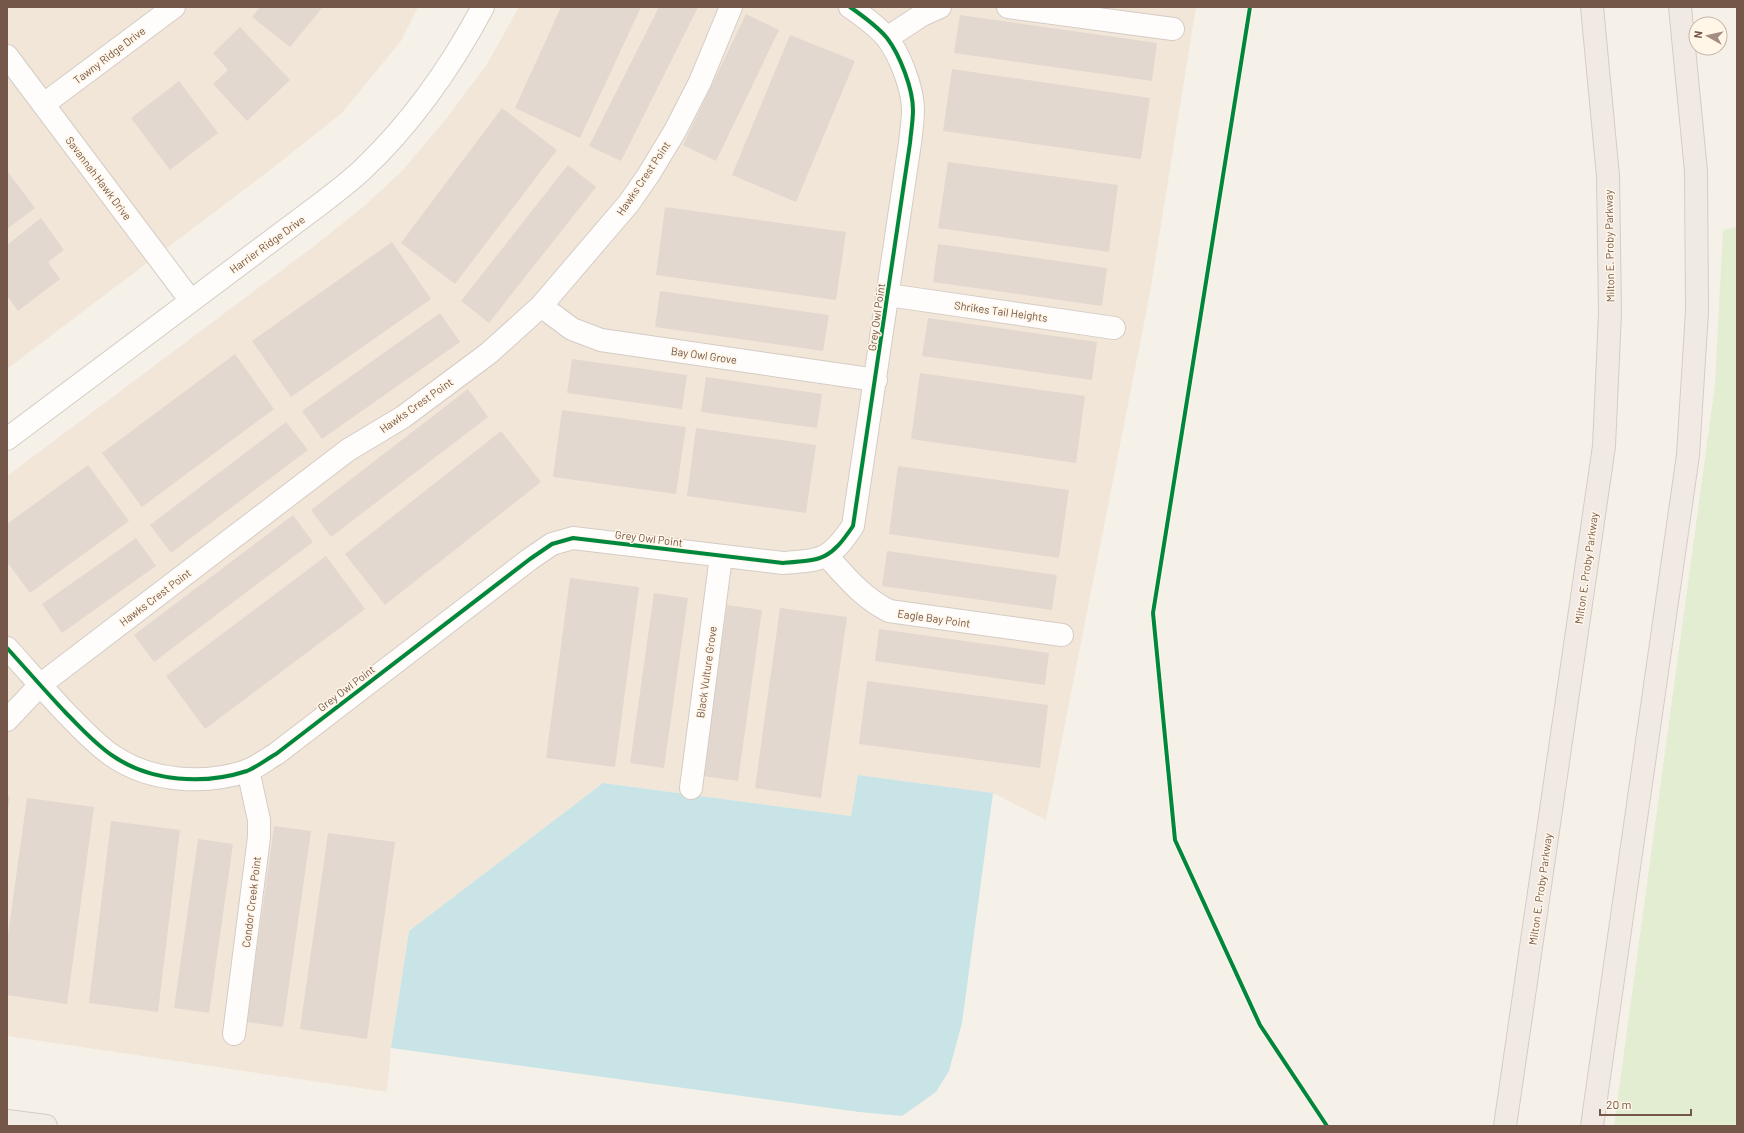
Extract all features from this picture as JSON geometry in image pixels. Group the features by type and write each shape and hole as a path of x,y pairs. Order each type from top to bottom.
{"highway":[{"name":"Milton E. Proby Parkway","path":"1505,1126 1604,446 1610,313 1608,176 1592,7"},
{"path":"1592,1126 1688,455 1697,311 1696,171 1680,7"}],"main road":[{"path":"7,1121 46,1126"}],"street":[{"name":"Tawny Ridge Drive","path":"44,104 174,7"},
{"name":"Harrier Ridge Drive","path":"7,439 323,202 365,166 390,141 420,106 453,60 483,7"},
{"name":"Hawks Crest Point","path":"7,720 40,685 348,450 403,417 489,353 541,306 629,203 649,174 675,131 700,82 731,7"},
{"name":"Grey Owl Point","path":"7,648 88,736 113,756 136,769 166,776 195,780 222,777 248,770 276,754 530,559 552,544 573,538 783,563 808,561 827,556 841,544 853,526 876,380 910,144 913,109 908,82 898,57 887,38 872,23 850,7"},
{"path":"887,38 922,15 940,7"},
{"path":"1008,7 1173,29"},
{"name":"Savannah Hawk Drive","path":"7,56 191,301"},
{"name":"Shrikes Tail Heights","path":"888,295 1114,328"},
{"name":"Bay Owl Grove","path":"541,306 572,329 601,340 876,380"},
{"name":"Black Vulture Grove","path":"691,788 721,556"},
{"name":"Eagle Bay Point","path":"827,556 872,603 888,611 1062,635"},
{"name":"Condor Creek Point","path":"234,1034 259,837 259,820 248,770"}],"shaded area":[{"path":"7,7 418,7 401,41 342,113 265,174 7,369"},
{"path":"519,7 1196,7 1150,293 1046,820 993,793 858,775 851,816 603,783 409,931 391,1048 387,1092 7,1036 7,476 313,247 363,207 402,171 446,119 487,64"}],"green space":[{"path":"1737,227 1737,1126 1614,1126 1715,385 1723,230"}],"water":[{"path":"858,775 993,793 962,1023 949,1071 936,1092 902,1116 859,1112 391,1048 409,931 603,783 851,816"}],"building":[{"path":"260,7 323,7 290,47 252,17"},
{"path":"561,7 641,7 580,138 515,108"},
{"path":"659,7 698,7 621,161 589,146"},
{"path":"746,14 779,30 716,161 683,145"},
{"path":"960,15 1157,43 1152,81 954,53"},
{"path":"240,27 290,80 247,121 213,84 228,70 213,53"},
{"path":"790,35 855,61 796,202 732,175"},
{"path":"952,69 1150,98 1141,159 943,131"},
{"path":"179,81 218,133 170,170 131,118"},
{"path":"502,108 557,150 455,284 401,243"},
{"path":"948,162 1118,185 1109,252 938,228"},
{"path":"568,165 596,187 489,323 461,301"},
{"path":"7,171 35,208 7,229"},
{"path":"665,207 846,232 836,300 656,275"},
{"path":"41,218 64,250 48,262 60,279 18,311 7,296 7,245"},
{"path":"392,242 431,299 291,397 252,341"},
{"path":"938,244 1107,268 1102,306 933,282"},
{"path":"660,291 829,315 823,351 655,327"},
{"path":"440,313 460,342 322,439 302,411"},
{"path":"928,318 1097,342 1092,380 922,356"},
{"path":"235,354 274,409 142,507 102,453"},
{"path":"572,359 687,375 682,409 567,393"},
{"path":"920,373 1085,396 1076,463 911,439"},
{"path":"706,377 822,394 817,428 701,412"},
{"path":"468,389 488,417 331,537 311,510"},
{"path":"562,410 686,427 676,494 553,477"},
{"path":"286,422 308,450 171,553 150,525"},
{"path":"696,428 816,445 806,513 687,496"},
{"path":"501,431 541,482 385,605 345,554"},
{"path":"88,465 129,521 30,593 7,562 7,524"},
{"path":"898,466 1069,490 1059,558 889,534"},
{"path":"293,515 313,542 154,662 134,635"},
{"path":"136,538 156,566 62,633 42,604"},
{"path":"887,551 1057,575 1052,610 882,586"},
{"path":"326,556 365,609 205,729 166,676"},
{"path":"570,578 639,587 615,767 546,758"},
{"path":"654,593 688,598 664,768 630,763"},
{"path":"727,605 762,610 738,781 703,776"},
{"path":"780,608 847,617 821,798 755,788"},
{"path":"879,629 1049,653 1045,685 875,661"},
{"path":"867,681 1048,705 1040,768 859,744"},
{"path":"7,796 10,797 8,808 7,808"},
{"path":"27,798 94,807 67,1004 7,995 7,942"},
{"path":"111,821 180,830 158,1012 89,1003"},
{"path":"274,826 311,831 283,1027 247,1022"},
{"path":"328,833 395,842 367,1039 300,1029"},
{"path":"198,839 233,844 209,1013 174,1008"}],"cycle path":[{"path":"7,648 77,724 94,741 113,756 128,765 161,776 196,779 213,778 247,771 276,754 530,559 552,544 573,538 783,563 817,559 831,552 838,546 853,526 910,143 913,114 911,92 897,53 879,29 850,7"},
{"path":"1250,7 1153,613 1175,840 1260,1025 1327,1126"}]}
